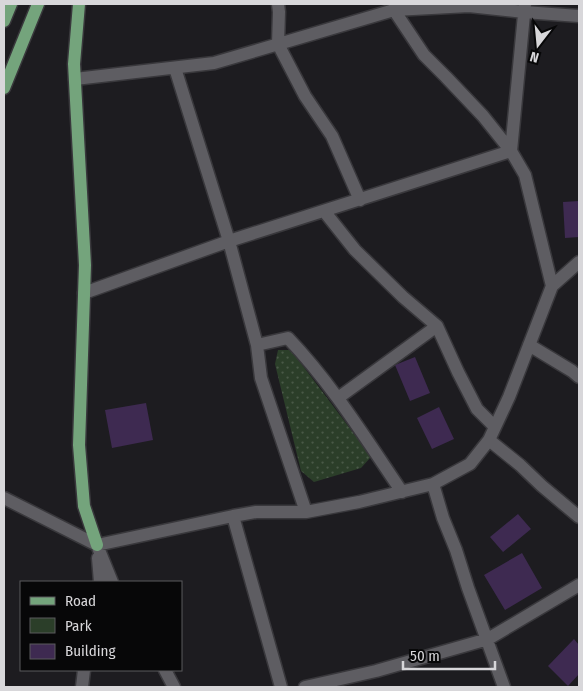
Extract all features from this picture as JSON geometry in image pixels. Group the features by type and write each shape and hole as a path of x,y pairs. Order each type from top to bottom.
{"main road":[{"path":"4,21 11,4"},
{"path":"4,88 38,4"},
{"path":"79,4 74,64 84,265 79,445 84,506 96,545"}],"street":[{"path":"278,4 278,44 305,96 332,136 360,200"},
{"path":"75,79 214,63 395,7 470,6 525,8 579,16"},
{"path":"395,7 424,55 483,116 511,152 525,175 552,286"},
{"path":"511,152 525,8"},
{"path":"175,68 229,241 257,345 261,378 306,512"},
{"path":"84,293 229,241 511,152"},
{"path":"324,211 355,250 403,297 437,326 477,409 495,427"},
{"path":"4,498 96,545 256,512 306,512 359,502 433,484 470,464 489,440 509,397 552,286 579,262"},
{"path":"338,398 437,326"},
{"path":"257,345 288,338 305,356 338,398 402,492"},
{"path":"529,345 579,377"},
{"path":"489,440 579,517"},
{"path":"433,484 443,518 504,687"},
{"path":"233,516 281,687"},
{"path":"96,545 100,581"},
{"path":"96,545 112,581"},
{"path":"305,687 353,682 376,671 488,639 579,585"},
{"path":"82,687 84,671"},
{"path":"166,671 174,687"}],"green space":[{"path":"278,350 291,350 370,455 370,458 361,468 314,482 301,471 275,364"}],"building":[{"path":"579,201 579,237 565,238 563,202"},
{"path":"415,357 430,393 410,401 395,365"},
{"path":"146,403 153,440 112,448 105,410"},
{"path":"439,407 454,439 432,449 417,418"},
{"path":"518,514 531,529 503,552 490,537"},
{"path":"522,553 542,588 505,610 484,575"},
{"path":"574,639 579,645 579,674 568,686 548,666"}]}
